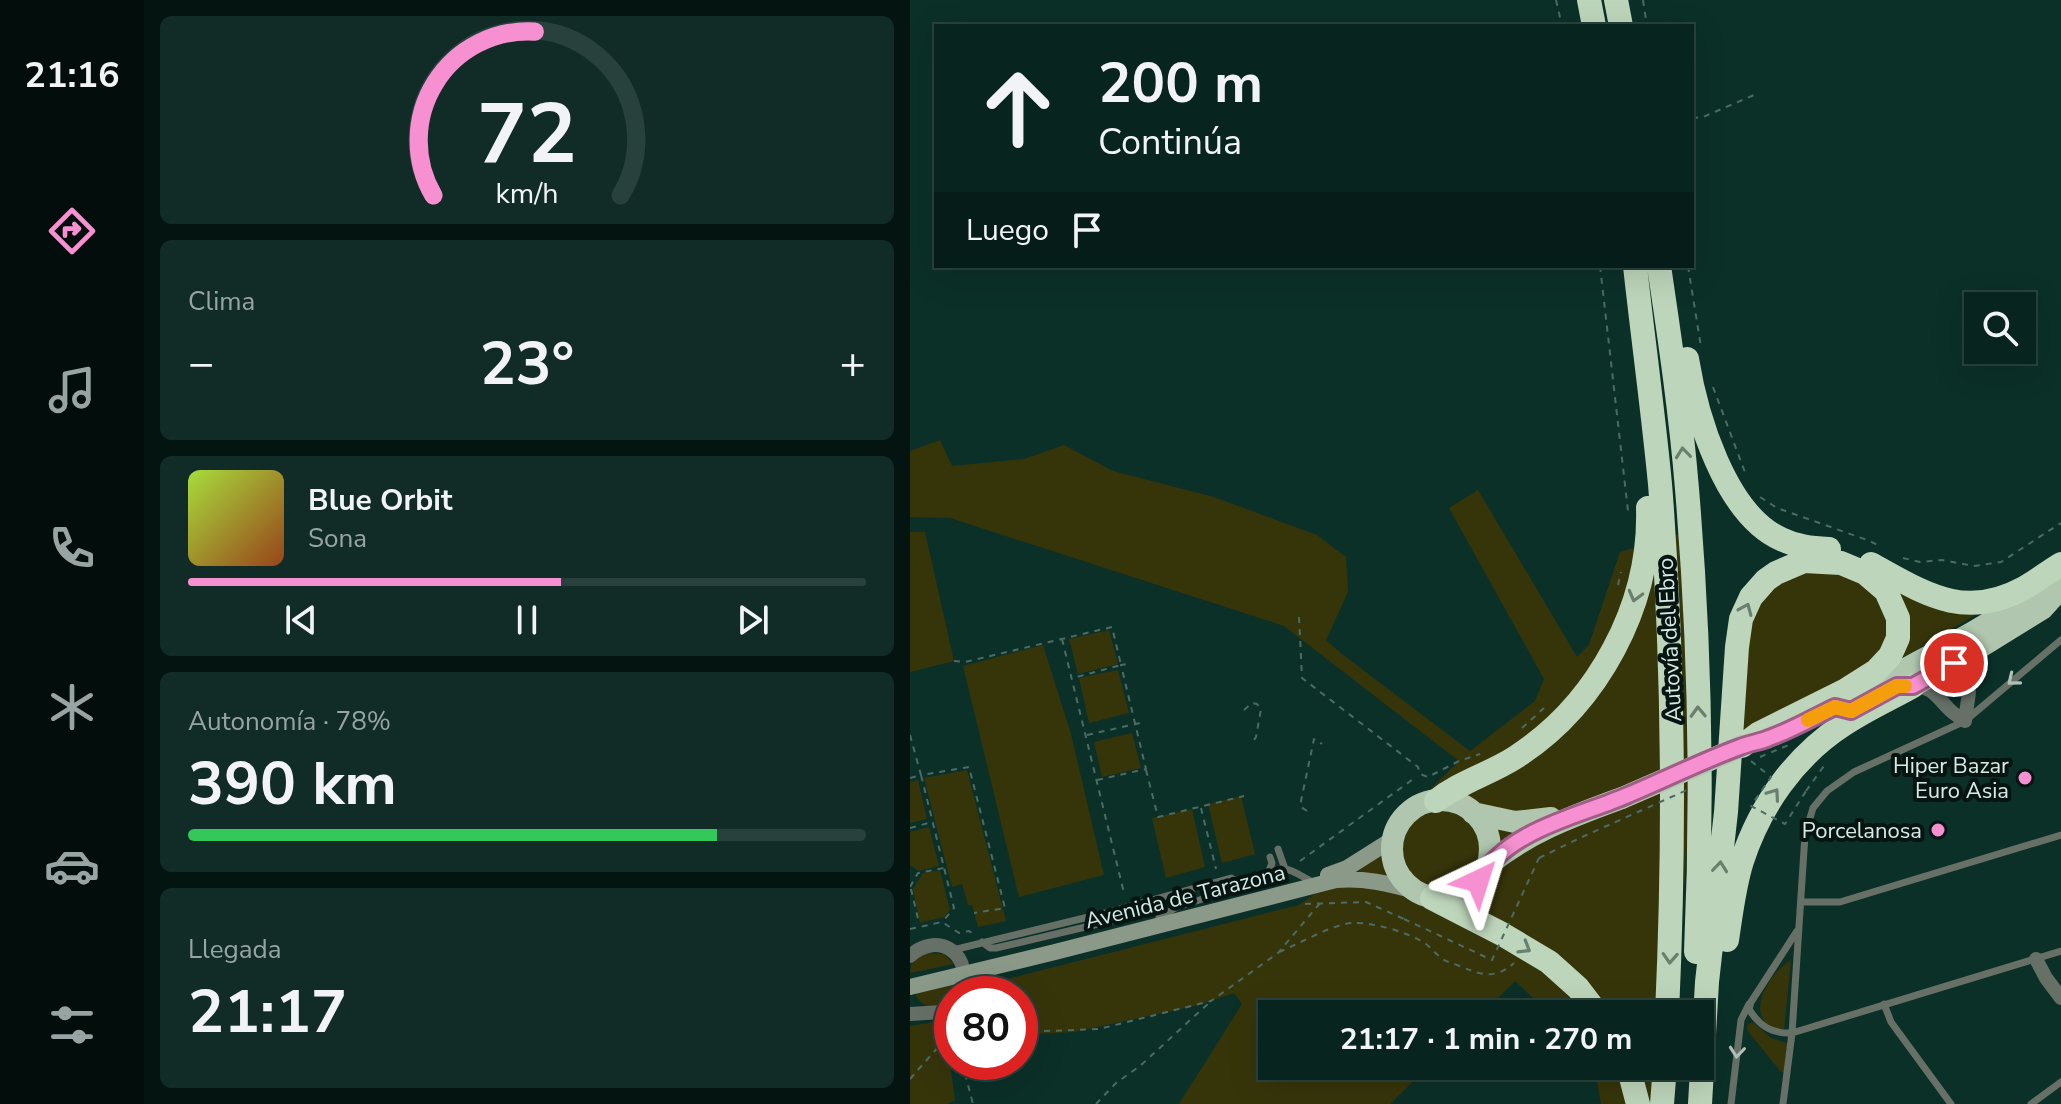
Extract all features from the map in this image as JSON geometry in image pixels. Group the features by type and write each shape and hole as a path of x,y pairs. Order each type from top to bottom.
{"highway":[{"path":"1589,0 1594,24"},
{"path":"1616,0 1621,24"},
{"name":"Autovía del Ebro","path":"1635,268 1660,486 1668,621 1672,725 1672,897 1668,1000"},
{"name":"Autovía del Ebro","path":"1659,268 1687,489 1694,605 1699,740 1694,1000"},
{"path":"1672,268 1689,373 1703,426 1716,461 1733,492 1762,527 1779,539 1804,548 1849,554 1917,590 1950,600 1982,603 2004,597 2061,564"},
{"path":"1436,801 1451,789 1518,756 1563,718 1590,688 1613,653 1630,613 1642,571 1648,529 1646,470 1633,352 1639,301"},
{"path":"1696,1090 1726,812 1741,619 1751,597 1766,580 1804,561 1841,563 1865,573 1886,591 1898,618 1898,638 1890,656 1876,671 1846,690 1758,734 1742,746"},
{"path":"1424,894 1452,897 1467,891 1487,866 1526,837 1742,746 1771,738 1970,634 2061,580"},
{"path":"1696,1090 1711,1044 1742,863 1768,801 1785,779 1830,734 2042,609 2061,588"},
{"path":"1835,707 1851,711 1897,686 1913,686"},
{"path":"1487,866 1490,852 1484,826 1473,813 1458,804 1436,801 1421,804 1405,816 1393,839 1394,865 1404,882 1549,962 1587,1000"},
{"path":"1473,813 1515,822 1573,815"},
{"path":"1632,1080 1638,1104"},
{"path":"1662,1104 1664,1080"}],"main road":[{"name":"Avenida de Tarazona","path":"910,987 964,970 1309,880 1347,868 1393,839"},
{"name":"Avenida de Tarazona","path":"910,980 964,970 1336,880 1360,878 1424,894"}],"street":[{"path":"1913,686 1933,691 1948,709 1965,721 1969,692 1964,674 1965,664 1974,651"},
{"name":"Avenida de Tarazona","path":"910,956 925,946 937,945 951,950"},
{"path":"951,950 961,958 964,976"},
{"path":"2036,959 2061,998"},
{"path":"910,1014 934,1013"}],"lane":[{"path":"1783,1104 1792,1033 1805,835 1813,808 1827,791 1854,772 1965,721 2061,640"},
{"path":"1801,902 1840,902 2061,835"},
{"name":"Avenida de Tarazona","path":"1278,849 1287,869"},
{"path":"1268,873 1272,863 1270,857"},
{"name":"Avenida de Tarazona","path":"1159,918 1177,907 1254,883 1277,869 1287,869 1309,880"},
{"name":"Avenida de Tarazona","path":"951,950 1105,913 1231,878 1247,885"},
{"path":"1731,1104 1741,1020 1799,927"},
{"path":"1751,1002 1749,1009 1764,1028 1783,1034 1792,1033 2061,951"},
{"path":"1884,1004 1891,1022 1951,1104"},
{"path":"2031,1104 2061,1082"}],"path":[{"path":"1556,0 1562,24"},
{"path":"1643,0 1647,24"},
{"path":"1694,118 1703,117 1754,95"},
{"path":"1600,268 1629,521"},
{"path":"1688,268 1702,348"},
{"path":"1709,376 1747,477"},
{"path":"1760,497 1777,508 1870,541 1883,549"},
{"path":"1897,557 1974,566 2001,562 2061,523"},
{"path":"1615,597 1623,567"},
{"path":"1299,617 1302,678 1418,767 1420,774 1428,777 1459,761 1486,752"},
{"path":"954,661 965,662 1112,627 1158,817 1244,796"},
{"path":"1062,639 1124,893"},
{"path":"1072,678 1127,664"},
{"path":"1521,729 1552,702"},
{"path":"1244,710 1252,703 1261,709 1252,743"},
{"path":"1086,735 1140,723"},
{"path":"910,735 954,908 942,922 910,929"},
{"path":"1307,811 1301,807 1301,801 1314,739 1322,744"},
{"path":"1792,743 1752,761 1771,777 1751,806 1785,824 1806,791"},
{"path":"910,778 969,767 1005,908 974,913"},
{"path":"1096,781 1146,769"},
{"path":"1287,869 1416,777"},
{"path":"1299,905 1366,902 1492,960 1539,858 1694,787"},
{"path":"1201,807 1216,869"},
{"path":"910,828 933,822"},
{"path":"910,874 944,868"},
{"path":"918,873 910,887 919,923"},
{"path":"1278,953 1321,902"},
{"path":"1096,1104 1211,1001 1278,953 1338,926 1352,922 1390,929 1427,945 1441,958 1476,973 1494,975 1518,959"},
{"path":"1038,1031 1099,1029 1211,1001"},
{"path":"910,1079 934,1052"},
{"path":"967,1080 973,1104"}],"shaded area":[{"path":"940,440 952,466 1024,459 1064,445 1113,471 1214,497 1317,535 1346,557 1348,592 1326,640 1470,751 1535,701 1544,679 1449,508 1478,490 1577,657 1589,645 1620,552 1680,534 1692,782 1676,1000 1535,1000 1515,981 1496,1000 1258,1000 1258,1080 1415,1080 1390,1104 1179,1104 1242,1004 1234,993 1199,1005 1074,1032 1038,1034 1038,976 1019,976 1299,905 1389,842 1412,807 1459,761 1284,626 950,518 910,517 910,451"},
{"path":"910,532 925,532 954,661 910,672"},
{"path":"1811,567 1847,573 1863,582 1884,607 1890,625 1878,660 1740,732 1745,639 1758,605 1782,578"},
{"path":"1898,590 1982,611 1904,657"},
{"path":"1109,630 1118,664 1078,674 1069,639"},
{"path":"1043,645 1071,734 1104,875 1019,897 963,666"},
{"path":"1118,670 1129,713 1089,723 1079,678"},
{"path":"1132,733 1141,768 1102,777 1094,742"},
{"path":"967,770 1006,921 978,927 962,884 952,887 924,778"},
{"path":"918,780 927,819 910,823 910,782"},
{"path":"1241,796 1255,854 1222,863 1208,804"},
{"path":"1192,809 1205,867 1166,878 1152,818"},
{"path":"929,827 939,866 919,871 910,865 910,832"},
{"path":"940,870 950,910 944,917 920,923 913,889 923,873"},
{"path":"927,953 944,954 954,964 910,973 917,958"},
{"path":"1791,960 1784,1030 1770,1026 1760,1009 1766,987"},
{"path":"934,989 934,1007 919,1001 917,993"},
{"path":"934,1022 934,1080 952,1080 955,1100 947,1104 910,1104 910,1026"},
{"path":"1753,1022 1771,1038 1787,1043 1785,1072 1781,1072 1747,1030 1748,1024"},
{"path":"1597,1080 1675,1080 1674,1104 1601,1104"}],"slow traffic":[{"path":"1808,720 1835,707 1851,711 1897,686 1905,686"}],"place":[{"name":"Hiper Bazar Euro Asia","path":"2025,778"},
{"name":"Porcelanosa","path":"1938,830"}],"route":[{"path":"1478,881 1487,866 1507,849 1573,815 1622,798 1742,746 1771,738 1835,707 1851,711 1897,686 1913,686 1954,663"}]}
